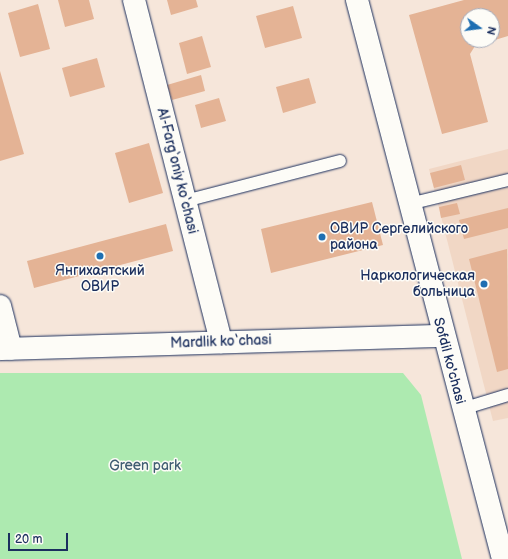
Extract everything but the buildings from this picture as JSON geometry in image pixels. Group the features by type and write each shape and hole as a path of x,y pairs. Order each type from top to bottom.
{"street":[{"name":"Al-Farg‘oniy ko‘chasi","path":"134,0 220,342"},
{"name":"Sofdil ko'chasi","path":"357,0 442,336 503,559"},
{"path":"0,306 5,349"},
{"name":"Mardlik ko‘chasi","path":"5,349 442,336"}],"lane":[{"path":"185,201 340,161"},
{"path":"409,204 508,180"},
{"path":"462,409 508,395"}],"shaded area":[{"name":"Наркологическая больница","path":"508,149 508,418 493,421 429,169"}],"green space":[{"name":"Green park","path":"0,373 403,373 421,395 462,559 0,559"}],"place":[{"name":"ОВИР Сергелийского района","path":"322,237"},
{"name":"Янгихаятский ОВИР","path":"100,256"},
{"name":"Наркологическая больница","path":"484,284"}]}
